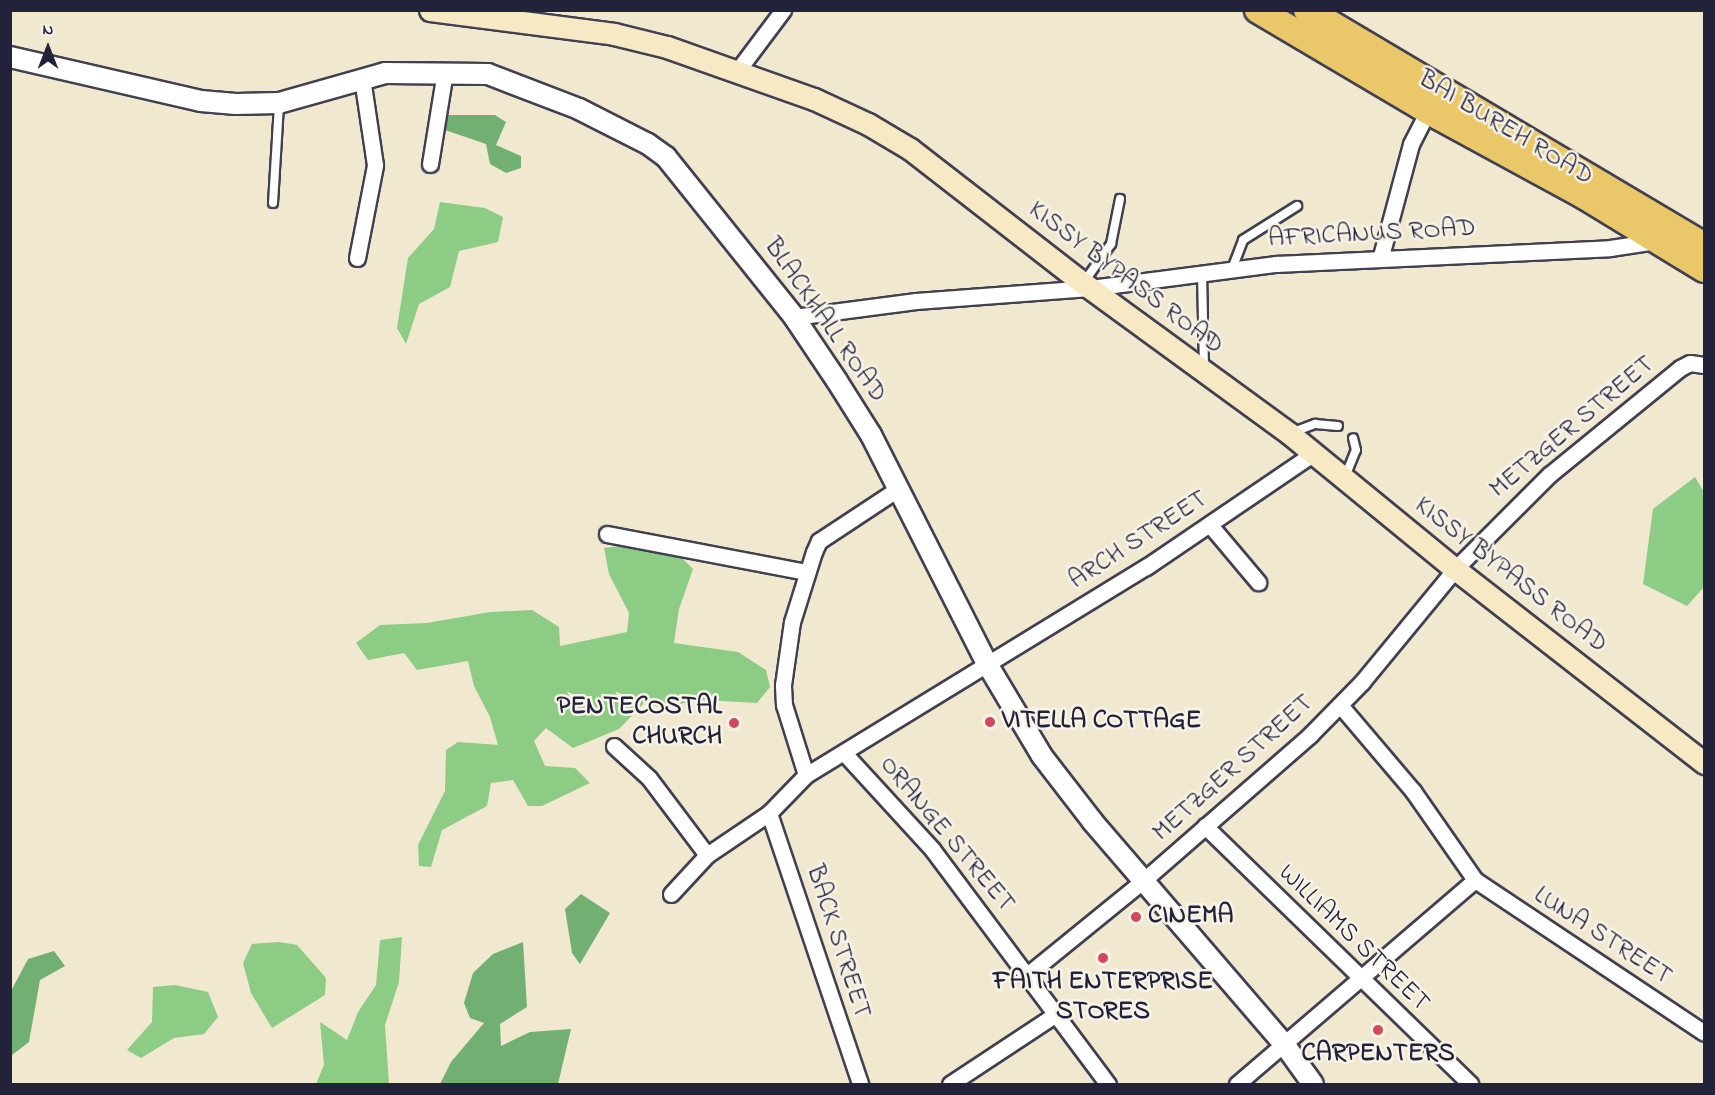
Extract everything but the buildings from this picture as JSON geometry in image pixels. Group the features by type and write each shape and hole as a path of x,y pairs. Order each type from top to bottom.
{"highway":[{"name":"BAI BUREH ROAD","path":"1258,10 1299,16 1433,100 1701,242"},
{"path":"1433,100 1704,269"}],"main road":[{"name":"KISSY BYPASS ROAD","path":"430,10 552,19 614,34 738,70 814,99 910,149 1086,285 1290,434 1345,477 1452,572 1704,763"}],"street":[{"path":"738,70 783,10"},
{"name":"BLACKHALL ROAD","path":"10,57 201,101 279,103 362,78 397,72 445,71 510,80 648,144 676,168 794,317 871,435 986,662 1048,765 1284,1044 1313,1084"},
{"path":"430,164 445,71"},
{"path":"357,258 375,165 362,78"},
{"path":"1381,256 1411,144 1433,100"},
{"name":"AFRICANUS ROAD","path":"794,317 905,302 1232,269 1381,256 1610,248 1658,241"},
{"name":"METZGER STREET","path":"1027,975 1144,880 1340,705 1452,572 1550,475 1671,375 1690,363 1704,365"},
{"name":"ARCH STREET","path":"986,662 1210,525 1314,453"},
{"path":"806,775 784,705 783,685 792,622 807,572 819,541 898,489"},
{"path":"1210,525 1258,582"},
{"path":"607,534 807,572"},
{"name":"ORANGE STREET","path":"986,662 845,754 932,849 1107,1084"},
{"path":"1237,1084 1360,982 1475,879 1413,791 1340,705"},
{"path":"614,746 649,778 707,855"},
{"path":"671,894 707,855 768,813 806,775 845,754"},
{"name":"BACK STREET","path":"768,813 860,1084"},
{"name":"WILLIAMS STREET","path":"1205,826 1360,982 1470,1084"},
{"name":"LUNA STREET","path":"1475,879 1704,1033"},
{"path":"950,1084 1056,1014"}],"lane":[{"path":"273,202 279,103"},
{"path":"1086,285 1111,244 1120,199"},
{"path":"1232,269 1243,240 1297,206"},
{"path":"1202,272 1204,372"},
{"path":"1290,434 1315,424 1338,426"},
{"path":"1345,477 1356,450 1353,438"}],"green space":[{"path":"447,115 495,115 506,122 496,145 521,156 521,168 506,173 490,164 486,144 442,129"},
{"path":"440,202 485,208 503,217 498,242 459,251 450,287 419,304 406,344 397,328 408,258 434,229"},
{"path":"1695,477 1704,492 1704,587 1687,606 1643,584 1653,509"},
{"path":"627,545 682,558 693,569 679,609 674,643 738,652 766,670 770,687 757,703 705,700 659,707 644,703 619,729 573,748 546,728 534,741 545,766 575,768 590,783 542,806 528,806 513,780 491,783 487,806 442,830 431,867 419,866 418,845 445,791 446,750 458,742 498,745 490,717 474,686 468,661 417,670 404,653 368,660 356,643 380,625 427,623 490,612 532,610 559,627 560,646 627,632 629,613 609,574 604,548"},
{"path":"581,894 610,913 580,964 572,953 565,909"},
{"path":"402,937 399,982 385,1025 389,1084 316,1084 324,1065 320,1022 347,1040 358,1012 376,985 380,940"},
{"path":"279,942 297,945 326,978 325,995 272,1028 251,993 243,963 252,944"},
{"path":"523,942 527,1007 500,1024 501,1046 530,1032 571,1029 558,1084 440,1084 451,1062 484,1023 470,1018 464,1003 473,973 493,954"},
{"path":"54,951 65,966 40,980 29,1042 12,1055 11,991 28,959"},
{"path":"175,985 208,992 218,1017 204,1034 174,1038 141,1058 127,1050 152,1022 153,987"}],"place":[{"name":"VITELLA COTTAGE","path":"990,722"},
{"name":"PENTECOSTAL CHURCH","path":"734,723"},
{"name":"CINEMA","path":"1136,917"},
{"name":"FAITH ENTERPRISE STORES","path":"1103,958"},
{"name":"CARPENTERS","path":"1378,1030"}]}
